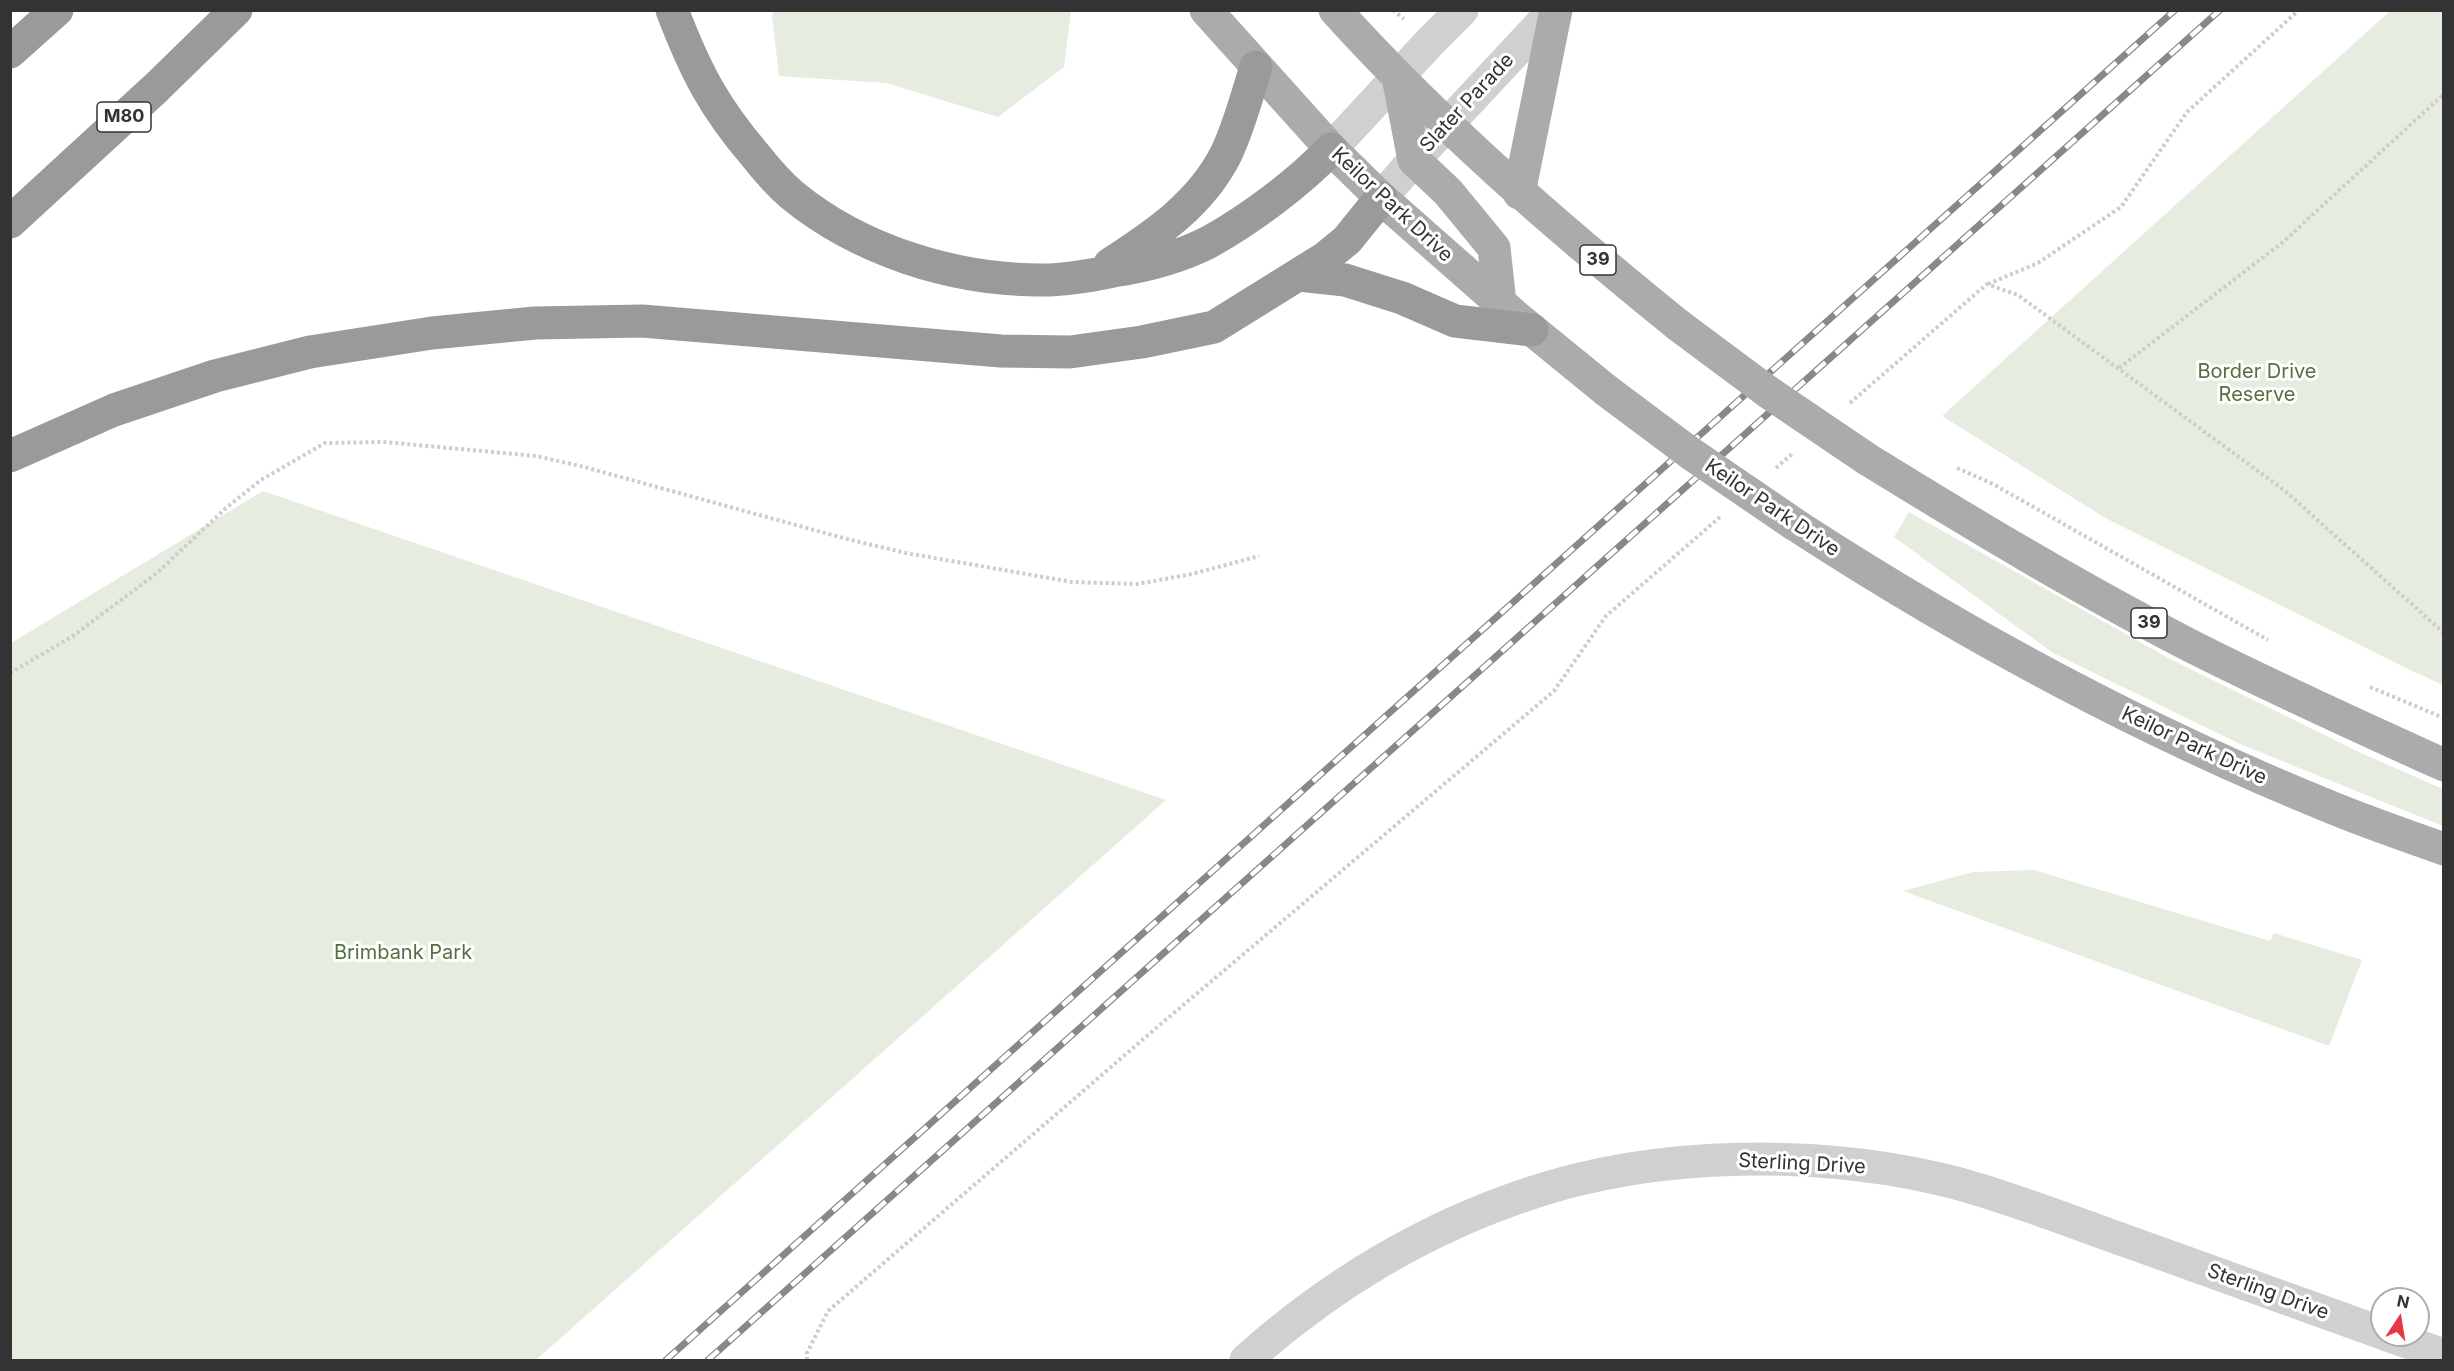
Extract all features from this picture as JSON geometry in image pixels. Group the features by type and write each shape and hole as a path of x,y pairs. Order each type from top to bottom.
{"highway":[{"path":"10,52 57,10"},
{"name":"M80","path":"10,222 156,88 236,10"},
{"path":"672,10 699,76 728,123 791,194 818,214 847,231 906,257 953,271 1038,280 1093,275 1136,267 1208,242 1296,181 1331,149"},
{"path":"1093,275 1172,221 1211,178 1225,156 1237,128 1256,67"},
{"path":"10,456 114,410 215,376 310,352 432,333 534,323 642,321 1001,351 1070,352 1143,342 1214,327 1299,275 1347,240 1381,198"},
{"path":"1299,275 1345,279 1402,298 1455,321 1532,330"}],"main road":[{"name":"Keilor Park Drive","path":"1206,10 1331,149 1381,198 1500,303 1607,391 1690,453 1794,524 1867,571 1995,646 2117,711 2329,807 2444,849"},
{"name":"39","path":"1335,10 1398,77 1519,193 1678,325 1768,392 1867,459 1972,525 2192,646 2321,709 2444,765"},
{"path":"1519,193 1555,10"},
{"path":"1398,77 1414,160 1448,192 1494,248 1500,303"}],"street":[{"path":"1331,149 1462,10"},
{"name":"Slater Parade","path":"1381,198 1555,10"},
{"name":"Sterling Drive","path":"1246,1360 1320,1300 1377,1264 1478,1213 1530,1193 1594,1177 1657,1166 1725,1160 1785,1159 1845,1163 1894,1170 1954,1183 2009,1199 2370,1329"},
{"path":"2412,1347 2427,1354"}],"path":[{"path":"1845,408 1987,284 2038,263 2121,207 2187,112 2299,10"},
{"path":"2119,368 2283,243 2444,94"},
{"path":"1987,284 2018,295 2284,490 2444,633"},
{"path":"10,673 73,636 157,573 226,508 261,480 324,443 385,442 536,456 857,542 989,569 1072,582 1138,584 1191,574 1259,556"},
{"path":"1774,470 1801,446"},
{"path":"1949,465 1993,484 2275,644"},
{"path":"807,1360 807,1353 828,1311 1164,1021 1554,691 1606,616 1721,516"},
{"path":"2359,683 2444,718"}],"green space":[{"path":"774,10 1071,11 1064,67 998,117 886,83 779,76 772,15"},
{"name":"Border Drive Reserve","path":"2390,11 2443,11 2443,685 2107,519 1942,416"},
{"name":"Brimbank Park","path":"263,491 1166,800 536,1360 11,1360 11,643"},
{"path":"1909,512 2170,659 2361,753 2443,789 2443,826 2240,744 2053,653 1894,537"},
{"path":"2034,870 2270,941 2274,933 2362,960 2329,1046 1903,891 1973,872"}],"railway":[{"path":"666,1360 2175,10"},
{"path":"708,1360 2220,10"}]}
